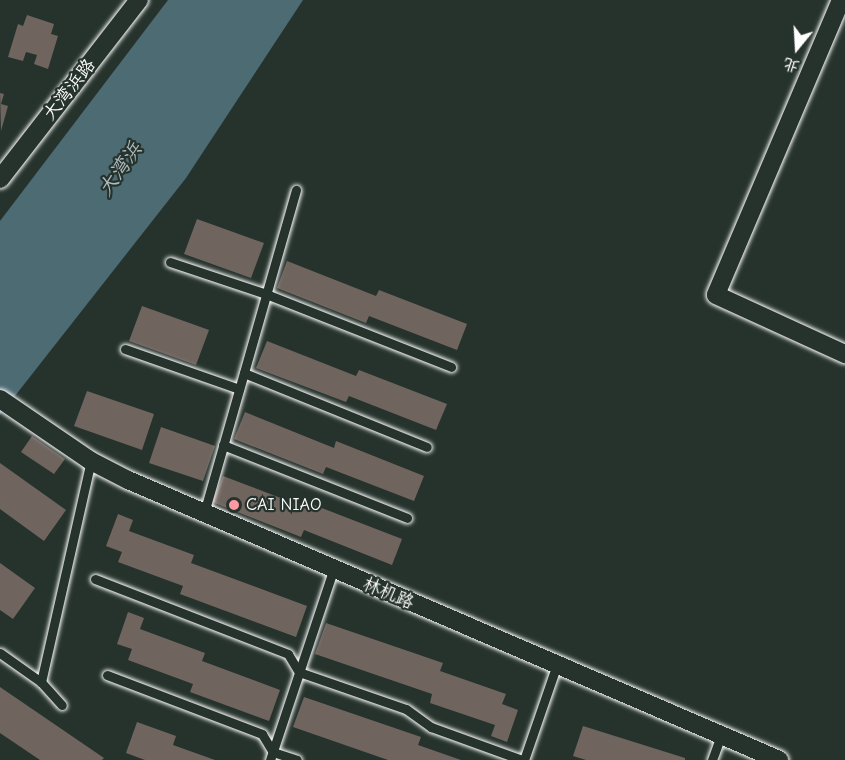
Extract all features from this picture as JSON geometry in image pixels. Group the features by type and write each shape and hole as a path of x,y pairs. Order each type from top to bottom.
{"street":[{"name":"大湾浜路","path":"0,179 139,0"},
{"path":"842,0 716,295 845,354"},
{"name":"林机路","path":"4,402 91,460 204,513 333,571 557,664 778,760"}],"lane":[{"path":"204,513 296,190"},
{"path":"170,262 266,294 451,367"},
{"path":"125,349 239,389"},
{"path":"244,373 427,447"},
{"path":"223,445 406,518"},
{"path":"41,682 91,460"},
{"path":"271,756 333,571"},
{"path":"95,579 288,654 299,672 406,709 431,727 523,760 557,664"},
{"path":"0,653 41,682 62,705"},
{"path":"106,675 262,734 271,756"},
{"path":"712,760 721,735"},
{"path":"271,756 297,760"}],"water":[{"name":"大湾浜","path":"168,0 303,0 186,178 0,415 0,221"}],"building":[{"path":"27,15 54,24 51,34 58,36 48,69 34,64 37,55 26,52 23,61 8,57 18,24 23,26"},
{"path":"0,93 4,94 1,104 8,106 1,131"},
{"path":"197,219 264,243 251,278 184,254"},
{"path":"287,261 376,296 379,290 467,324 457,350 369,316 366,323 277,288"},
{"path":"142,306 209,330 196,365 129,341"},
{"path":"267,341 356,376 359,370 447,404 436,430 349,396 346,402 256,368"},
{"path":"87,391 154,414 142,450 74,426"},
{"path":"245,412 334,448 336,441 424,476 414,501 326,467 323,474 234,439"},
{"path":"161,427 215,446 203,481 149,463"},
{"path":"32,436 65,459 54,474 21,452"},
{"path":"0,463 66,510 44,541 0,509"},
{"path":"223,476 312,510 314,505 402,539 392,565 304,530 301,537 212,502"},
{"path":"118,514 133,520 129,531 194,555 191,563 307,606 296,637 180,594 183,586 118,562 122,552 106,546"},
{"path":"0,563 35,588 13,619 0,610"},
{"path":"128,612 144,618 140,629 205,653 202,661 280,690 269,721 190,692 193,684 128,660 132,649 117,644"},
{"path":"326,623 443,663 440,671 506,694 502,704 518,710 507,742 491,736 495,725 430,703 432,694 315,654"},
{"path":"0,687 104,758 102,760 40,760 0,733"},
{"path":"304,697 421,737 418,745 461,760 388,760 293,727"},
{"path":"137,722 176,736 173,745 215,760 145,760 126,753"},
{"path":"583,726 685,758 685,760 586,760 573,756"}],"place":[{"name":"CAI NIAO","path":"234,505"}]}
